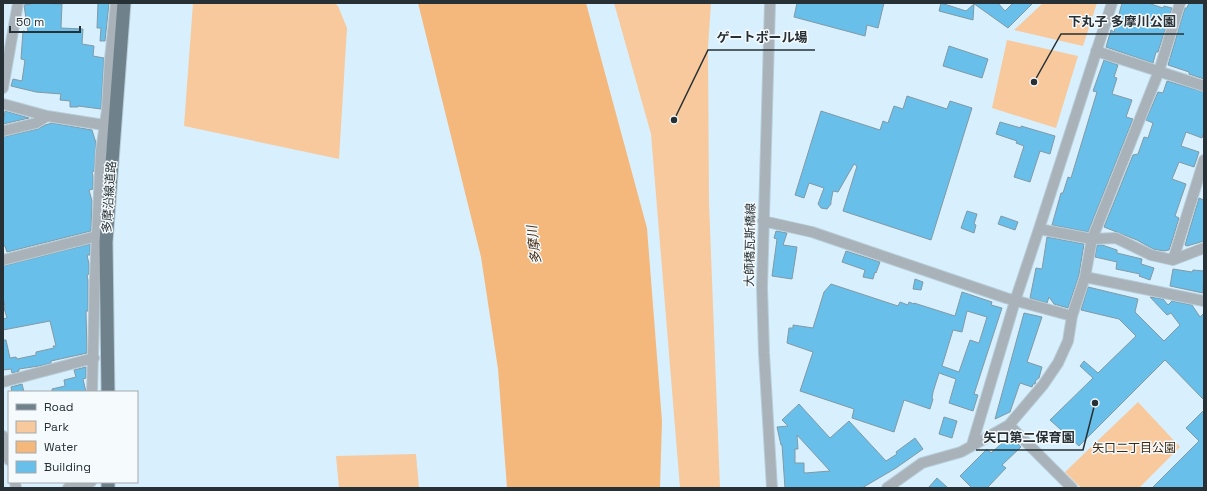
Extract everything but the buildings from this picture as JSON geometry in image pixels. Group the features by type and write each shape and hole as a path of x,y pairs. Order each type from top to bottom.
{"main road":[{"name":"多摩沿線道路","path":"108,391 106,242 124,3"}],"street":[{"path":"3,88 18,3"},
{"path":"92,391 100,151 107,110 110,59 116,3"},
{"name":"大師橋瓦斯橋線","path":"770,3 762,287 772,488"},
{"path":"972,445 1015,301 1112,3"},
{"path":"887,488 922,463 962,452 1009,425 1043,385 1058,363 1068,341 1072,316 1085,277 1092,239 1159,71 1180,3"},
{"path":"1096,51 1204,86"},
{"path":"3,104 47,116 104,125"},
{"path":"3,131 36,123 47,116"},
{"path":"1173,260 1204,160"},
{"path":"763,221 812,232 1015,301 1072,316"},
{"path":"1039,229 1092,239 1116,238 1151,255 1173,260 1204,248"},
{"path":"3,260 97,236"},
{"path":"1085,277 1204,301"},
{"path":"3,382 94,358"},
{"path":"1009,425 1072,488"},
{"path":"3,436 8,456"},
{"path":"68,488 88,483"}],"green space":[{"path":"193,3 335,3 338,6 347,28 339,159 184,126"},
{"path":"614,3 711,3 708,47 709,202 720,488 680,488 651,134"},
{"path":"1043,3 1097,3 1083,46 1014,30"},
{"path":"1007,40 1078,56 1056,128 992,108"},
{"name":"矢口二丁目公園","path":"1138,402 1180,447 1139,488 1081,488 1065,472"},
{"path":"416,454 419,488 339,488 336,456"}],"water":[{"name":"多摩川","path":"418,3 586,3 647,228 662,421 660,488 507,488 498,369 481,257"}],"place":[{"name":"下丸子 多摩川公園","path":"1034,82"},
{"name":"ゲートボール場","path":"674,120"},
{"name":"矢口第二保育園","path":"1095,403"}]}
